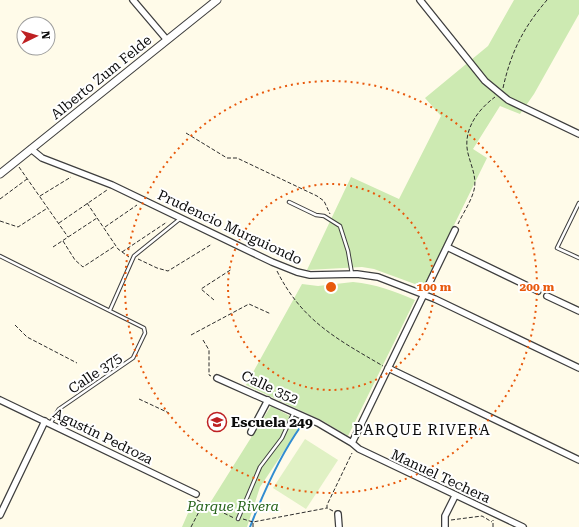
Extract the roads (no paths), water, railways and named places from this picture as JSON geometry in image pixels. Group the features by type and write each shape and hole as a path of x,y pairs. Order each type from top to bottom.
{"street":[{"path":"133,0 167,40"},
{"name":"Alberto Zum Felde","path":"0,174 217,0"},
{"path":"420,0 485,81 508,100 579,134"},
{"name":"Prudencio Murguiondo","path":"31,149 42,158 112,185 272,262 297,272 310,274 352,274 378,277 423,295 579,368"},
{"path":"352,443 455,230"},
{"path":"447,247 538,291"},
{"path":"547,296 579,311"},
{"path":"388,368 579,460"},
{"name":"Calle 352","path":"217,378 318,423 352,443"},
{"name":"Agustín Pedroza","path":"0,400 196,494"},
{"path":"250,432 268,400"},
{"path":"0,515 48,422"},
{"name":"Manuel Techera","path":"352,443 359,450 523,527"},
{"path":"445,527 445,520 455,496"},
{"path":"338,514 339,527"}],"lane":[{"path":"289,202 338,224 342,229 352,274"},
{"path":"579,203 557,248 579,258"},
{"path":"0,256 56,285 110,310 134,258 181,218"},
{"name":"Calle 375","path":"48,422 59,409 133,358 145,333 144,328 110,310"},
{"path":"238,519 260,467 282,438 294,412"}],"waterway":[{"path":"250,527 272,475 301,426"}],"place":[{"name":"Escuela 249","path":"217,422"}],"district":[{"name":"PARQUE RIVERA","path":"422,430"}],"park label":[{"name":"Parque Rivera","path":"233,506"}]}
